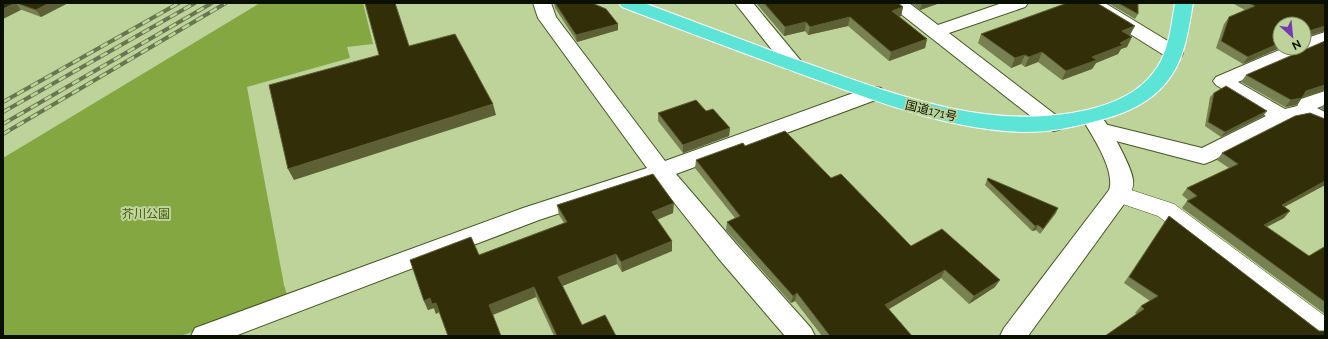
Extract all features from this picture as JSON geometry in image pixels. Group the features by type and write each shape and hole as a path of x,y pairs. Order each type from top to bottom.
{"highway":[{"name":"国道171号","path":"628,3 794,65 921,110 975,121 1054,124 1095,123 1144,93 1159,78 1174,53 1184,3"}],"street":[{"path":"542,3 547,18 661,171 728,252 802,336"},
{"path":"744,3 794,65"},
{"path":"898,3 1054,124"},
{"path":"935,32 1019,3"},
{"path":"1094,3 1174,53"},
{"path":"1312,43 1325,37"},
{"path":"1281,56 1223,81 1282,117"},
{"path":"204,336 531,214 661,171 874,93"},
{"path":"1306,111 1308,104 1325,97"},
{"path":"1095,123 1180,151 1204,156 1282,117 1306,111 1325,120"},
{"path":"1013,336 1119,194 1123,181 1121,173 1095,123"},
{"path":"1119,194 1166,210 1325,331"}],"green space":[{"name":"芥川公園","path":"260,3 363,3 373,44 347,47 350,58 247,87 284,285 288,298 181,336 3,336 3,158"}],"building":[{"path":"3,3 15,3 3,9"},
{"path":"16,3 49,3 36,10"},
{"path":"365,3 395,3 409,46 455,34 493,104 288,169 269,85 379,55"},
{"path":"555,3 592,3 606,9 618,24 576,35"},
{"path":"764,3 898,3 903,7 892,11 927,39 891,52 850,17 810,27 806,22 785,27"},
{"path":"1067,3 1097,3 1135,26 1122,31 1132,37 1120,43 1123,45 1092,57 1097,60 1066,71 1042,52 1029,57 1025,55 1015,58 981,34"},
{"path":"1118,3 1138,3 1138,14"},
{"path":"1248,3 1325,3 1325,26 1312,30 1312,16 1272,16 1272,46 1248,57 1221,41 1229,17 1255,6"},
{"path":"1325,41 1325,85 1306,91 1302,98 1291,100 1246,75 1290,56 1312,56 1312,47"},
{"path":"1226,86 1267,111 1225,132 1208,122 1214,93"},
{"path":"696,100 706,111 713,109 730,128 683,145 658,113"},
{"path":"1310,113 1325,119 1325,181 1282,205 1290,211 1264,225 1309,256 1324,247 1325,248 1325,302 1187,201 1197,196 1187,188 1238,164 1222,153 1295,116"},
{"path":"785,131 831,178 841,174 911,246 942,229 1000,280 974,296 945,270 885,305 912,336 830,336 797,293 793,296 727,222 740,216 696,160 743,143 745,146"},
{"path":"653,174 674,203 652,212 672,241 621,262 616,254 558,277 582,325 605,315 616,336 557,336 534,287 489,305 501,336 448,336 436,303 432,304 430,298 424,301 410,260 471,237 479,255 567,222 557,205"},
{"path":"988,178 1058,208 1043,229 1038,225 1035,226 987,180"},
{"path":"1169,216 1319,331 1325,331 1325,336 1105,336 1144,309 1141,306 1158,296 1129,277"}],"railway":[{"path":"3,102 179,3"},
{"path":"3,112 195,3"},
{"path":"3,124 212,3"},
{"path":"3,134 226,3"}]}
